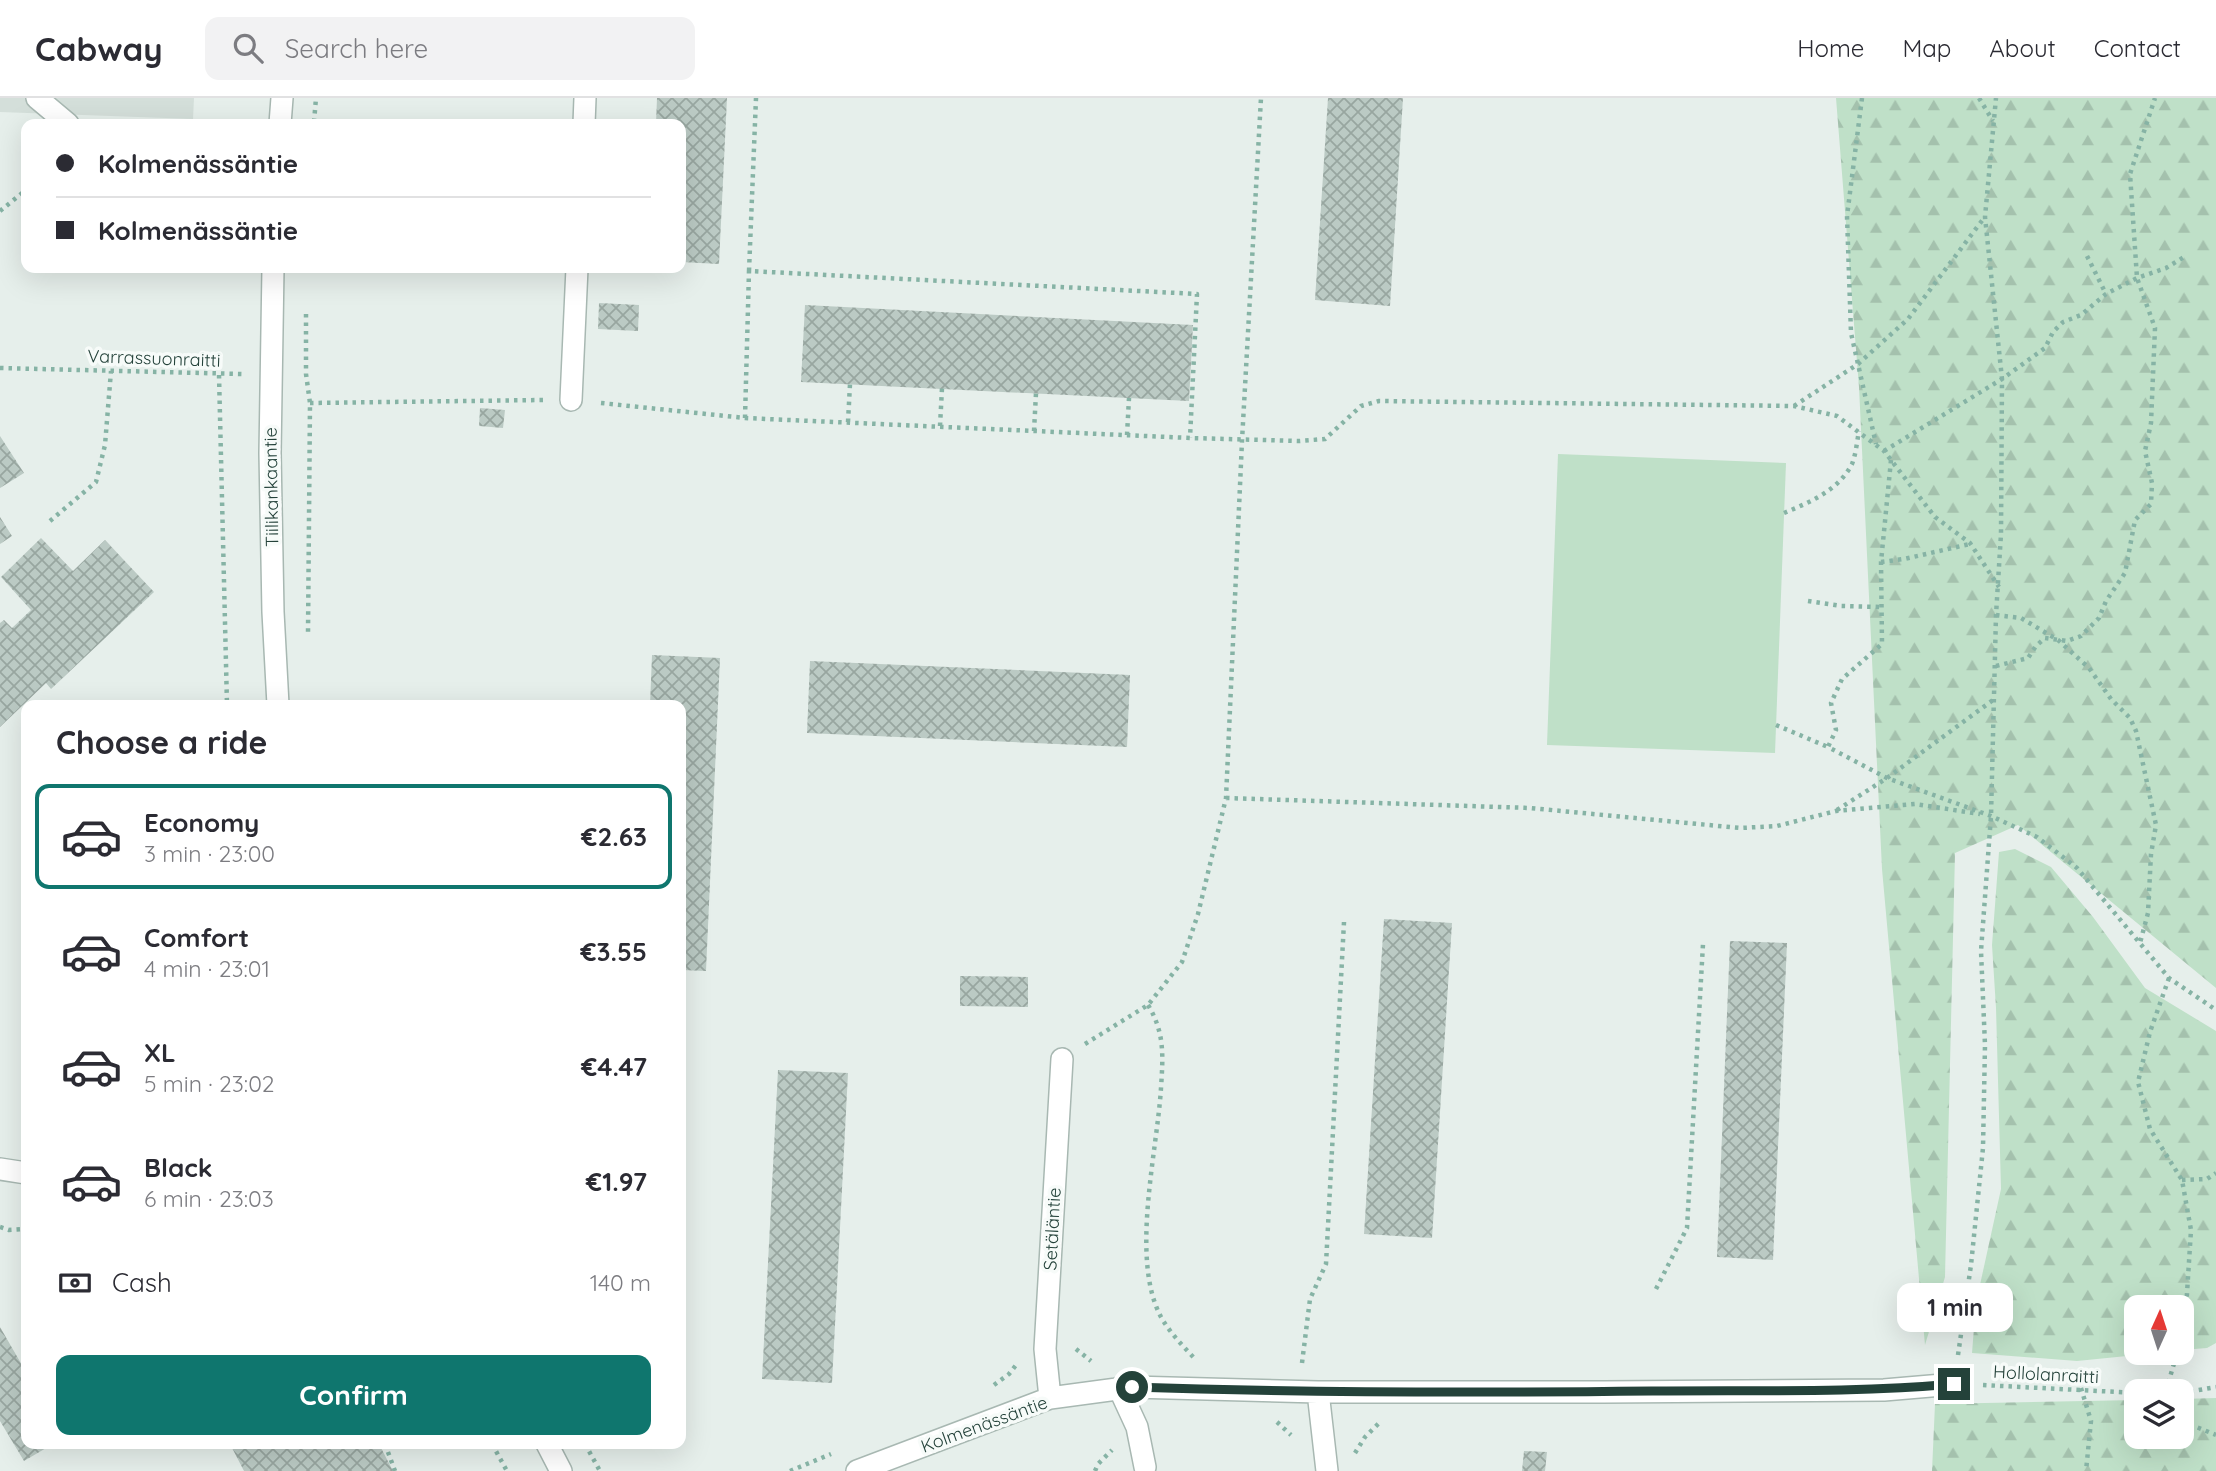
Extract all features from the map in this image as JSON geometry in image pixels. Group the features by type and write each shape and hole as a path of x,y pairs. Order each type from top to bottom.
{"street":[{"path":"37,98 62,119"},
{"path":"280,119 282,98"},
{"path":"584,119 585,98"},
{"name":"Tiilikankaantie","path":"273,273 270,372 272,573 278,700"},
{"path":"571,400 577,273"},
{"name":"Setäläntie","path":"1050,1398 1045,1349 1062,1059"},
{"path":"0,1169 21,1172"},
{"name":"Kolmenässäntie","path":"857,1471 1050,1398 1119,1388 1318,1392 1884,1390 1954,1384"},
{"path":"1119,1388 1137,1427 1145,1467"},
{"path":"1318,1392 1326,1464"},
{"path":"550,1449 561,1471"}],"path":[{"path":"314,119 316,98"},
{"path":"745,418 756,98"},
{"path":"1062,1059 1148,1005 1182,962 1198,915 1226,798 1261,98"},
{"path":"1862,98 1847,216 1852,333 1876,444"},
{"path":"1979,98 1994,122"},
{"path":"1954,1384 1971,1265 1983,1148 1986,1045 1981,951 1991,816 1996,615 2001,534 2002,379 1985,217 1996,98"},
{"path":"1996,666 2028,659 2045,638 2067,641 2081,636 2099,618 2106,601 2125,573 2134,520 2151,504 2152,483 2145,451 2151,423 2155,328 2137,278 2130,174 2155,98"},
{"path":"0,211 21,194"},
{"path":"1794,406 1858,364 1908,319 1985,217"},
{"path":"2087,256 2106,294"},
{"path":"1884,451 2002,379 2045,348 2053,332 2063,322 2081,315 2106,294 2137,278 2166,268 2184,257"},
{"path":"748,271 1197,294 1190,439"},
{"path":"306,307 306,374 310,403 308,643"},
{"name":"Varrassuonraitti","path":"0,368 219,375 270,372 306,374"},
{"path":"50,522 96,482 104,445 111,371"},
{"path":"219,375 227,700"},
{"path":"848,422 850,384"},
{"path":"940,426 942,388"},
{"path":"1034,431 1036,393"},
{"path":"1127,435 1129,398"},
{"path":"310,403 571,400 745,418 1242,441 1325,439 1361,406 1379,401 1794,406 1837,416 1884,451 1934,517 1970,543 1999,586"},
{"path":"1784,513 1814,501 1835,485 1852,463 1859,431"},
{"path":"1828,747 1836,730 1832,703 1842,680 1882,644 1881,562 1891,460"},
{"path":"1881,562 1970,543"},
{"path":"1808,601 1841,606 1881,607"},
{"path":"1996,615 2021,618 2058,639 2090,668 2111,699 2130,718 2136,731 2156,825 2151,854 2148,913 2139,943"},
{"path":"1836,811 1887,778 1994,699"},
{"path":"1776,725 1828,747 1887,778 1991,816 2037,837 2077,868 2169,978 2216,1010"},
{"path":"1226,798 1530,808 1740,828 1777,826 1836,811 1914,804 1991,816"},
{"path":"1302,1363 1310,1299 1326,1264 1344,922"},
{"path":"1656,1289 1687,1227 1703,944"},
{"path":"2169,978 2150,1032 2138,1082 2150,1129 2182,1180 2191,1230 2187,1295"},
{"path":"1148,1005 1160,1030 1161,1078 1158,1128 1145,1219 1148,1262 1153,1293 1162,1318 1198,1363"},
{"path":"2182,1180 2207,1179 2216,1173"},
{"path":"0,1227 21,1229"},
{"name":"Hollolanraitti","path":"1954,1384 2124,1391"},
{"path":"2194,1391 2216,1387"},
{"path":"2081,1388 2091,1421 2086,1471"},
{"path":"1326,1464 1359,1450 1365,1437 1383,1420"},
{"path":"2194,1426 2216,1435"},
{"path":"387,1449 395,1471"},
{"path":"495,1449 507,1471"},
{"path":"588,1449 600,1471"}],"shaded area":[{"path":"0,98 194,98 193,119 0,112"}],"green space":[{"path":"1836,98 2216,98 2216,988 2018,825 1955,853 1945,1277 1925,1345 1882,869 1859,387"},
{"path":"1558,454 1786,463 1775,753 1547,745"},
{"path":"2015,849 2051,867 2093,917 2145,988 2216,1031 2216,1343 2207,1348 2194,1349 2194,1295 2124,1295 2124,1356 2077,1361 1972,1353 1976,1303 2001,1189 1992,945 1999,852"},
{"path":"2216,1398 2216,1471 1932,1471 1935,1404 2124,1400 2124,1449 2194,1449 2194,1399"}],"building":[{"path":"657,98 727,98 719,264 686,262 686,119 656,119"},
{"path":"1328,98 1403,98 1390,306 1315,300"},
{"path":"599,303 639,305 638,331 598,329"},
{"path":"805,305 1193,325 1189,401 801,382"},
{"path":"480,408 505,410 503,428 479,426"},
{"path":"0,436 24,473 0,488"},
{"path":"0,517 12,536 0,544"},
{"path":"41,538 73,571 105,540 154,592 51,689 46,683 28,700 21,700 21,707 0,727 0,623 4,620 12,628 31,610 1,577"},
{"path":"652,655 720,658 706,971 686,970 686,700 650,700"},
{"path":"810,661 1130,675 1127,747 807,733"},
{"path":"1384,919 1452,923 1432,1238 1364,1234"},
{"path":"1730,941 1787,943 1773,1260 1717,1257"},
{"path":"960,976 1028,977 1028,1007 960,1006"},
{"path":"778,1070 848,1073 832,1383 762,1379"},
{"path":"0,1327 21,1363 21,1449 44,1449 24,1461 0,1421"},
{"path":"233,1449 382,1449 393,1471 244,1471"},
{"path":"1524,1451 1547,1452 1545,1471 1522,1471"}],"route":[{"path":"1132,1387 1318,1392 1605,1392 1884,1390 1954,1384"}]}
